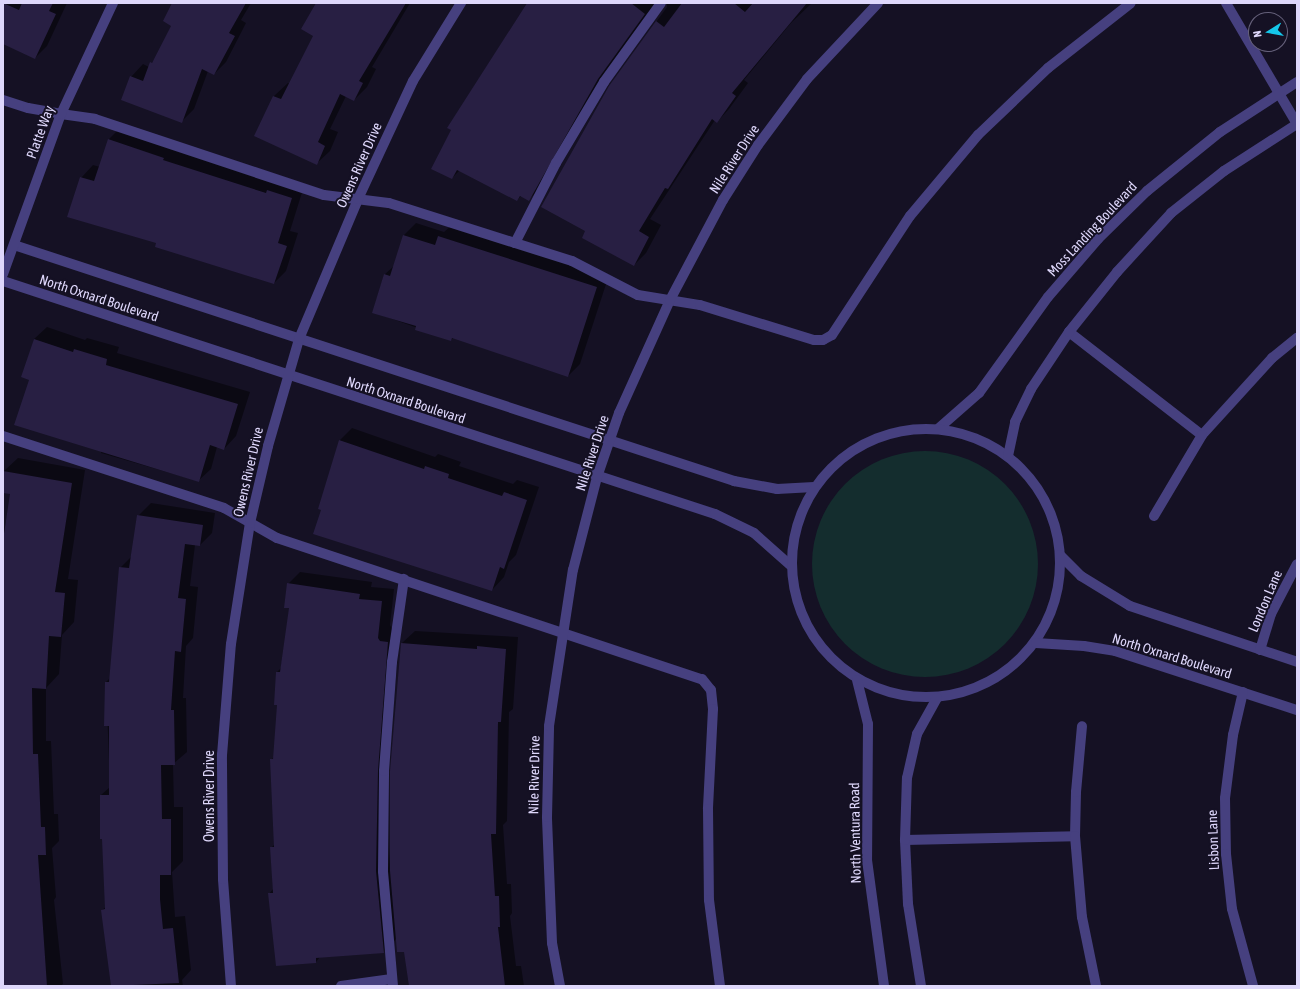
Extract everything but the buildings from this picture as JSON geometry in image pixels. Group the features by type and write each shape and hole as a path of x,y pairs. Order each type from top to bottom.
{"street":[{"name":"Platte Way","path":"3,274 61,114 113,3"},
{"name":"Owens River Drive","path":"231,986 223,879 222,756 231,644 250,523 287,375 299,339 358,199 413,82 461,3"},
{"path":"515,243 556,162 600,89 661,3"},
{"name":"Nile River Drive","path":"560,986 552,943 547,817 549,726 573,570 608,441 670,300 723,200 758,145 807,79 878,3"},
{"path":"3,100 28,108 95,119 324,195 389,203 572,261 638,295 700,305 814,340 832,336 910,216 978,135 1048,68 1131,3"},
{"path":"1008,456 1015,422 1031,389 1069,332 1171,213 1224,171 1297,124 1226,3"},
{"name":"Moss Landing Boulevard","path":"939,428 979,393 1048,297 1120,218 1147,191 1220,132 1278,92 1297,82"},
{"name":"North Oxnard Boulevard","path":"14,245 608,441 744,484 777,489 814,487"},
{"name":"North Oxnard Boulevard","path":"3,281 722,518 754,533 790,564"},
{"path":"1069,332 1202,435"},
{"path":"1154,516 1202,435 1272,358 1297,338"},
{"path":"939,428 975,437 1008,456 1035,484 1052,518 1060,555 1058,589 1049,618 1036,643 1008,670 975,690 937,698 909,698 882,692 857,680 822,650 799,610 790,564 794,536 814,487 838,460 868,440 903,430 939,428"},
{"path":"3,436 224,508 277,538 702,679 711,690 713,709 708,809 709,900 720,986"},
{"path":"1060,555 1081,576 1130,606 1297,662"},
{"name":"London Lane","path":"1260,650 1271,614 1297,564"},
{"path":"341,986 393,983 383,871 384,771 392,662 404,579"},
{"name":"North Oxnard Boulevard","path":"1036,643 1115,651 1297,710"},
{"name":"North Ventura Road","path":"857,680 868,724 867,860 884,986"},
{"name":"Lisbon Lane","path":"1243,692 1233,735 1225,798 1226,854 1232,909 1253,986"},
{"path":"921,986 908,904 905,840 908,768 917,734 937,698"},
{"path":"1082,726 1075,836 1082,917 1096,986"},
{"path":"905,840 1075,836"}],"green space":[{"path":"914,451 936,451 958,456 978,464 1005,484 1025,511 1036,542 1038,564 1036,586 1025,617 1005,644 978,664 958,672 936,677 914,677 892,672 872,664 853,651 838,636 825,617 817,597 812,575 812,553 817,531 825,511 838,492 853,477 872,464 892,456"}]}
